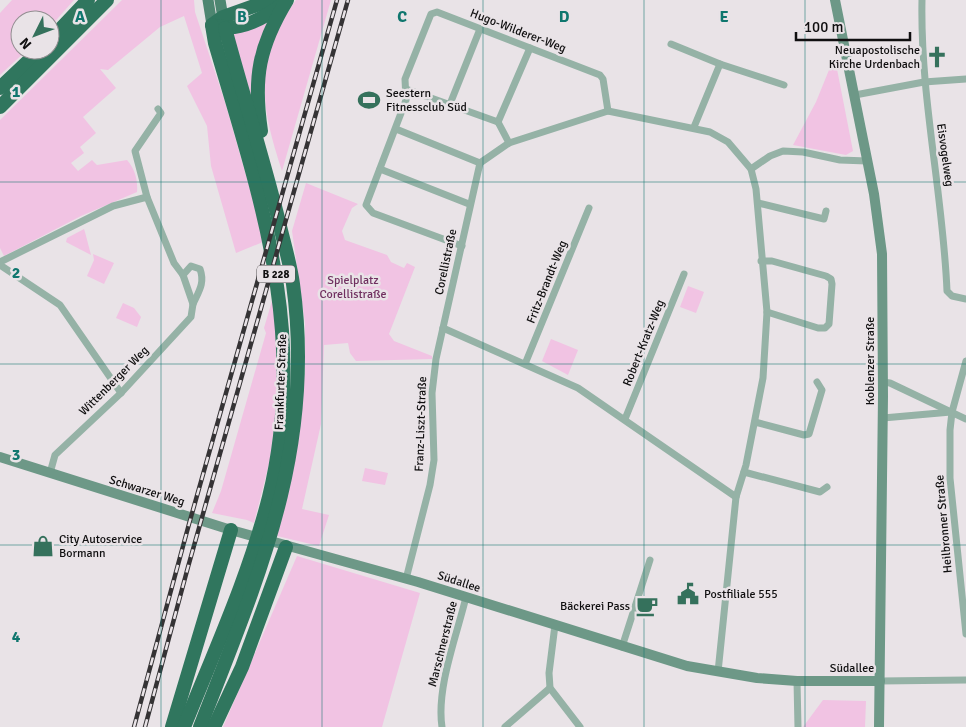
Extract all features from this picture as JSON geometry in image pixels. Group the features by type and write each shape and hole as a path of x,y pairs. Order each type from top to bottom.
{"highway":[{"path":"60,19 78,0"},
{"path":"60,29 88,0"},
{"path":"0,107 107,0"},
{"path":"250,0 269,1"},
{"path":"220,23 269,1"},
{"path":"220,23 247,24 266,16 287,1"},
{"path":"268,176 257,89 261,52 270,30 287,1"},
{"name":"Frankfurter Straße","path":"200,727 289,458 299,360 293,283 268,176 220,23"},
{"name":"Frankfurter Straße","path":"220,23 215,43 262,206 278,283 282,317 284,360 280,426 266,529"},
{"path":"0,88 29,60"},
{"path":"172,727 231,530"},
{"path":"214,727 242,667 286,547"},
{"name":"Frankfurter Straße","path":"184,727 260,549"}],"main road":[{"name":"Frankfurter Straße","path":"208,0 220,23"},
{"name":"Frankfurter Straße","path":"220,0 220,23"},
{"name":"Koblenzer Straße","path":"835,0 867,161 882,254 883,418 879,727"},
{"name":"Schwarzer Weg","path":"0,457 286,547"},
{"name":"Südallee","path":"286,547 406,579 688,666 718,672 797,681 880,681"}],"street":[{"name":"Eisvogelweg","path":"922,0 924,82 942,216 947,291 952,296 966,299"},
{"name":"Hugo-Wilderer-Weg","path":"462,246 367,209 366,205 406,100 405,79 432,13 437,12 600,75 603,79 608,110"},
{"path":"450,104 480,29"},
{"path":"671,44 720,64 784,85"},
{"path":"498,122 530,48"},
{"path":"694,127 720,64"},
{"path":"854,95 924,82 966,79"},
{"path":"406,89 498,122 509,143"},
{"path":"158,109 161,113 135,151 146,197 174,263 183,275 193,304"},
{"path":"396,129 480,163 509,143 608,110 694,127 710,132 728,142 751,169 758,203 767,312 763,378 744,472 736,497 718,672"},
{"path":"751,169 770,156 783,151 803,152 840,160 867,161"},
{"name":"Corellistraße","path":"443,328 462,246 469,204 480,163"},
{"path":"380,169 469,204"},
{"path":"121,393 60,305 0,264 106,210 146,197"},
{"path":"758,203 824,219 826,211"},
{"name":"Fritz-Brandt-Weg","path":"525,364 589,208"},
{"path":"762,260 826,276 831,279 832,284 831,317 829,324 825,328 818,328 767,312"},
{"name":"Wittenberger Weg","path":"50,474 55,454 121,393 191,318 193,304 202,285 203,277 200,269 195,266 191,266 183,275"},
{"name":"Robert-Kratz-Weg","path":"625,420 684,274"},
{"path":"443,328 578,388 736,497"},
{"name":"Franz-Liszt-Straße","path":"406,579 430,485 434,460 433,386 443,328"},
{"name":"Heilbronner Straße","path":"966,361 952,412 950,478 966,634"},
{"path":"754,422 804,435 809,434 822,390 817,382"},
{"path":"883,382 890,383 966,419"},
{"path":"883,418 952,412"},
{"path":"744,472 820,492 826,487"},
{"path":"622,646 650,560"},
{"name":"Marschnerstraße","path":"442,727 444,684 466,597"},
{"path":"555,625 549,673 550,688 580,727"},
{"name":"Südallee","path":"880,681 966,680"},
{"path":"797,681 798,727"},
{"path":"506,727 550,688"}],"green space":[{"path":"12,0 74,0 60,16 60,10 10,10 10,60 16,60 0,75 0,13"},
{"path":"122,0 194,0 195,12 225,102 261,228 263,242 236,253 211,166 207,126 187,86 202,73 184,16 160,27 108,70 100,69 116,88 83,117 96,133 80,147 84,153 71,163 78,171 92,160 97,165 127,160 135,175 137,192 81,216 4,256 0,248 0,120"},
{"path":"296,0 331,0 282,171 269,125 265,103 265,83 267,63 273,42 282,22"},
{"path":"276,12 256,114 231,30"},
{"path":"836,64 853,151 846,155 793,145 816,102 831,65"},
{"name":"Spielplatz Corellistraße","path":"306,183 358,204 352,208 342,231 345,240 387,255 391,262 404,268 407,263 415,267 389,334 394,341 432,356 432,359 356,361 350,353 348,343 324,345 321,424 302,509 329,515 319,546 277,536 290,478 305,372 305,323 292,231"},
{"path":"84,229 91,255 66,242 67,238"},
{"path":"93,254 114,263 104,284 87,276 94,260"},
{"path":"688,286 704,292 696,313 680,307"},
{"path":"274,294 278,391 270,460 254,523 212,513 221,491 266,333 264,328"},
{"path":"123,303 134,308 141,317 137,327 116,318"},
{"path":"551,339 578,350 568,375 542,361"},
{"path":"365,468 388,473 385,485 362,481"},
{"path":"297,556 420,593 382,727 223,727"},
{"path":"823,700 866,701 865,727 803,727"}],"railway":[{"path":"134,727 189,524 337,0"},
{"path":"145,727 188,567 348,0"}],"place":[{"name":"Neuapostolische Kirche Urdenbach","path":"937,57"},
{"name":"Seestern Fitnessclub Süd","path":"369,100"},
{"name":"City Autoservice Bormann","path":"43,546"},
{"name":"Postfiliale 555","path":"688,594"},
{"name":"Bäckerei Pass","path":"647,606"}]}
